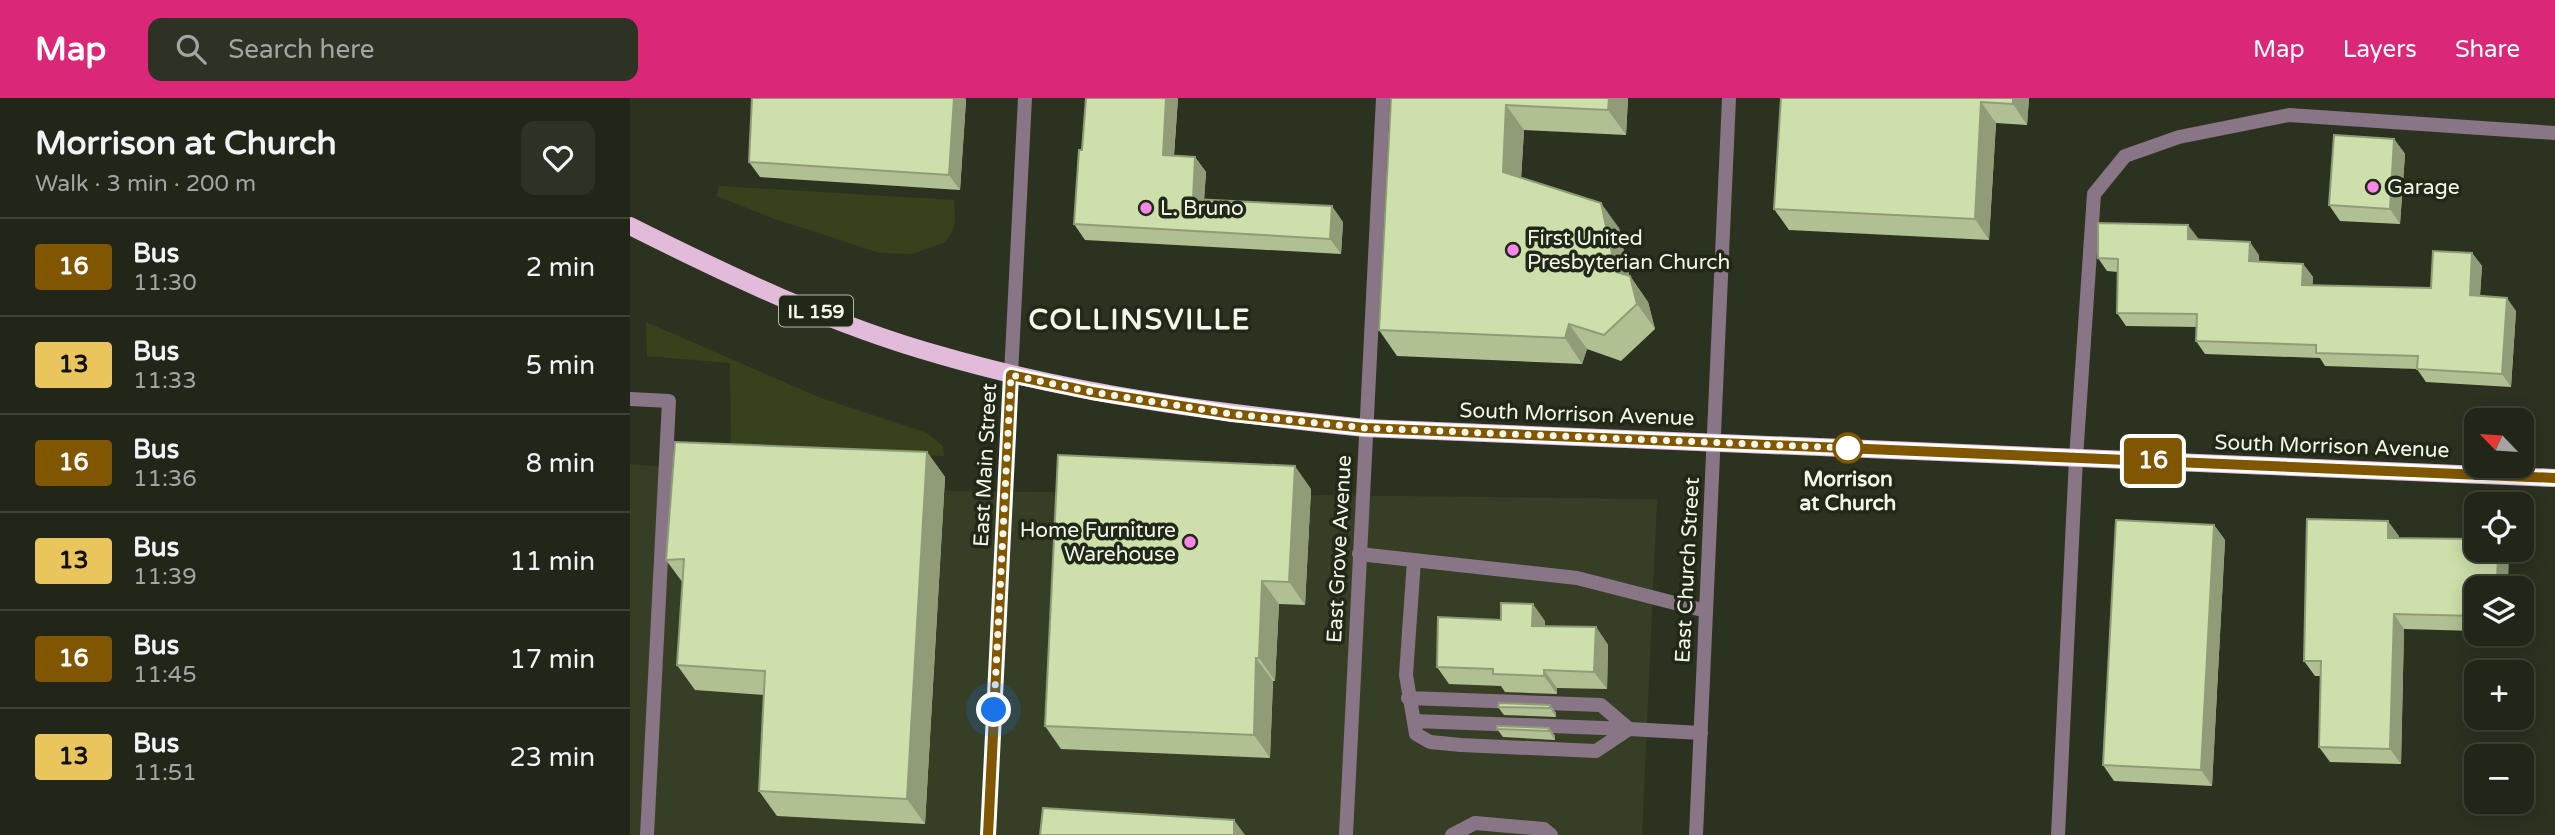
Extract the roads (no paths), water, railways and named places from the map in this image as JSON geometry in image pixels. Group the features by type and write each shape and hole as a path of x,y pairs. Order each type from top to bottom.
{"main road":[{"name":"South Morrison Avenue","path":"630,226 712,267 857,328 940,356 1011,375 1092,392 1232,414 1365,428 2555,478"},
{"name":"East Main Street","path":"988,835 1011,375"}],"street":[{"name":"East Main Street","path":"1011,375 1025,98"},
{"name":"East Grove Avenue","path":"1346,835 1383,98"},
{"name":"East Church Street","path":"1696,835 1729,98"},
{"path":"2058,835 2076,458 2094,194 2125,156 2179,137 2289,115 2555,133"},
{"path":"630,399 669,401 647,835"},
{"path":"1359,554 1577,578 1706,611"},
{"path":"1414,560 1406,675 1416,734 1430,742 1595,751 1629,729"},
{"path":"1408,698 1601,705 1629,729"},
{"path":"1413,721 1701,733"},
{"path":"1452,835 1475,823 1544,829 1551,835"}],"place":[{"name":"Garage","path":"2373,187"},
{"name":"L. Bruno","path":"1146,208"},
{"name":"First United Presbyterian Church","path":"1513,250"},
{"name":"Morrison at Church","path":"1848,448"},
{"name":"Home Furniture Warehouse","path":"1190,542"}],"district":[{"name":"COLLINSVILLE","path":"1140,319"}]}
